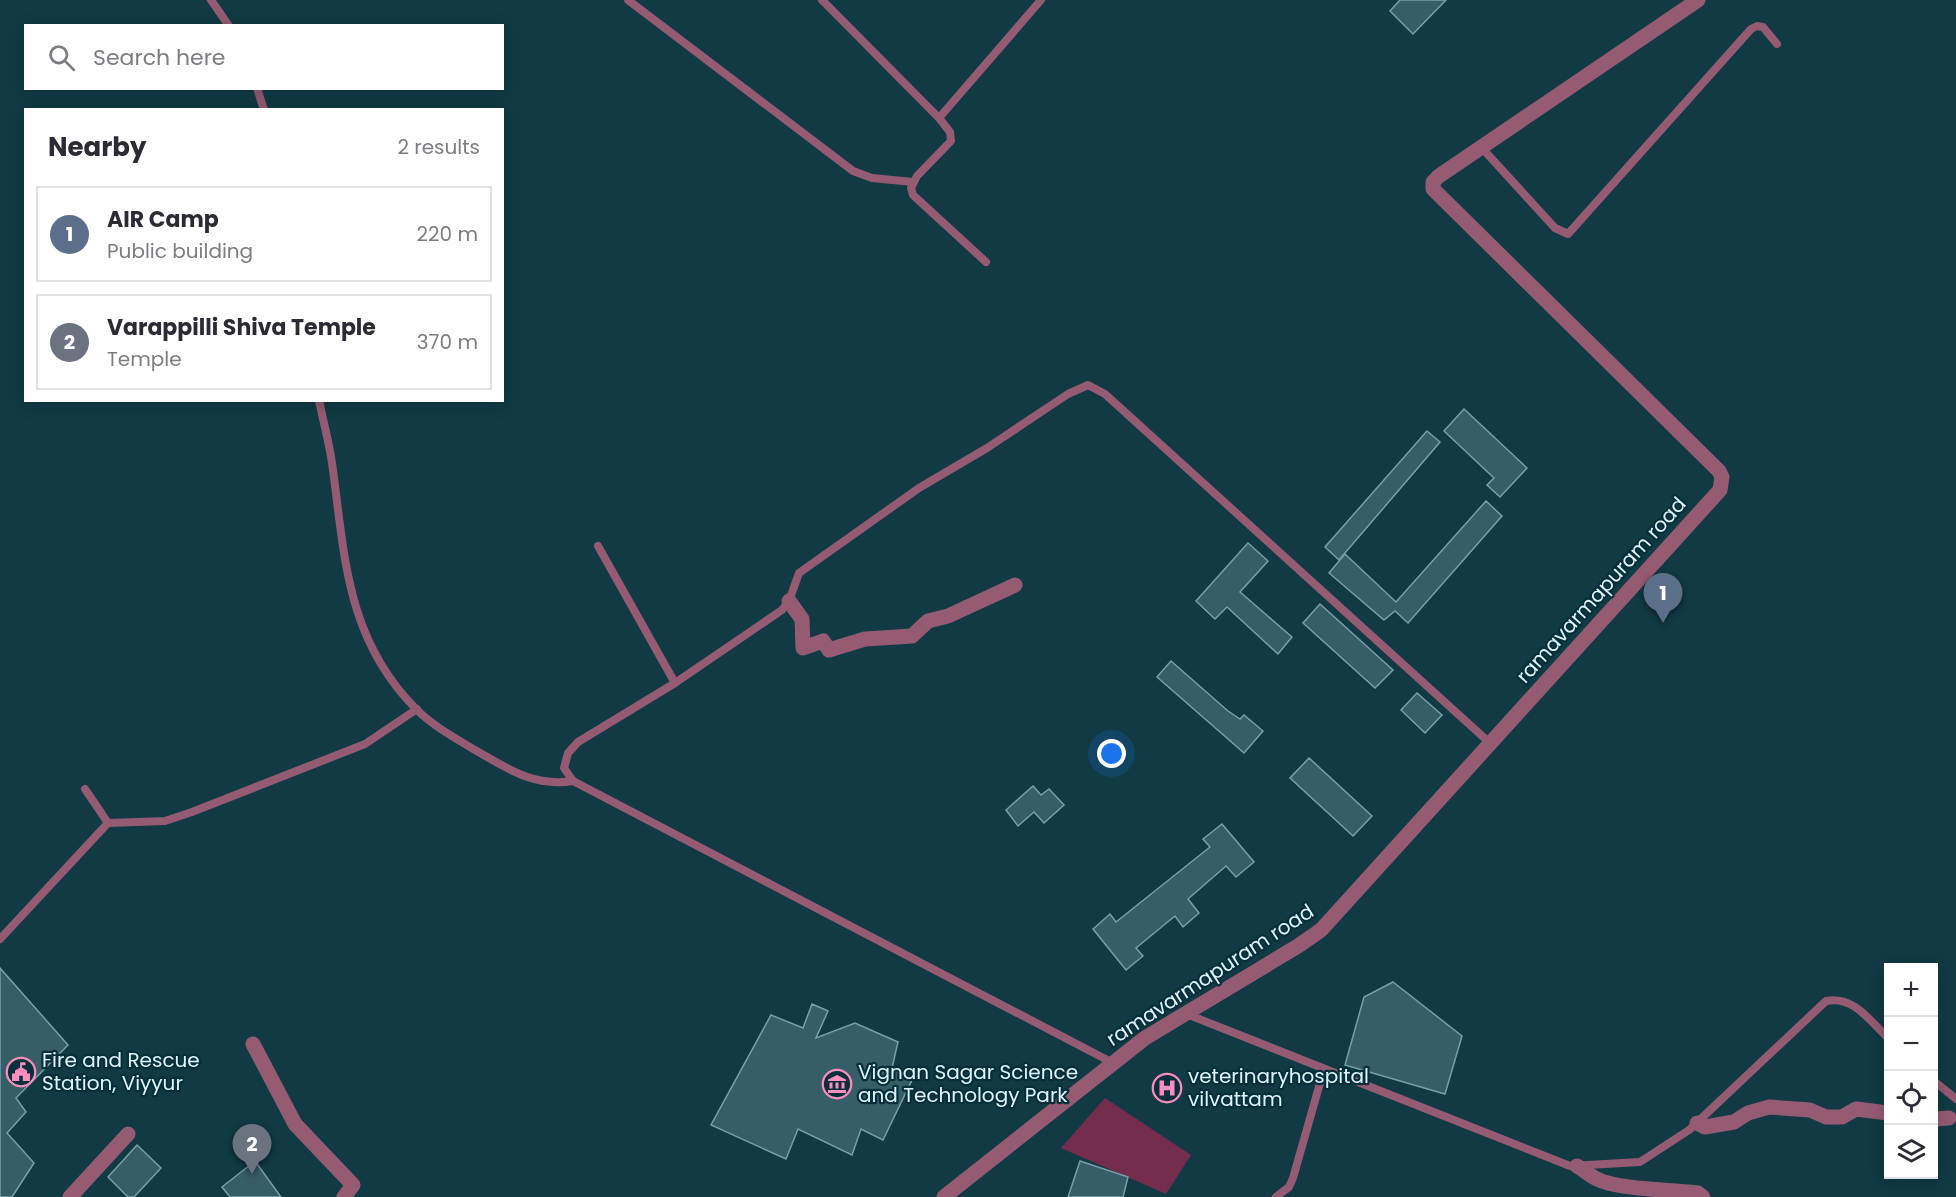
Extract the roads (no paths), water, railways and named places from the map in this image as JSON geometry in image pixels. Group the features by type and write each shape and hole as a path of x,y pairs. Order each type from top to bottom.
{"street":[{"name":"ramavarmapuram road","path":"944,1197 1113,1063 1183,1013 1298,946 1321,930 1720,490 1722,477 1719,471 1435,192 1433,182 1438,176 1698,0"},
{"path":"789,601 802,619 803,648 823,641 829,650 865,639 912,636 928,621 948,616 1015,585"},
{"path":"253,1044 295,1124 353,1185 344,1197"},
{"path":"1696,1123 1705,1126 1725,1124 1769,1107 1810,1110 1826,1117 1842,1117 1856,1109 1884,1112"},
{"path":"70,1197 128,1134"},
{"path":"1577,1166 1598,1180 1616,1185 1688,1192 1703,1197"}],"lane":[{"path":"211,0 228,24"},
{"path":"628,0 853,171 872,178 913,182"},
{"path":"822,0 951,132 951,141 913,182 911,188 913,195 986,262"},
{"path":"939,118 1041,0"},
{"path":"1481,147 1554,228 1569,234 1751,30 1757,26 1763,27 1777,44"},
{"path":"258,90 263,108"},
{"path":"1113,1063 573,781 564,768 568,753 578,742 675,683 782,610 789,601 799,573 920,488 987,448 1068,394 1088,385 1105,394 1492,744"},
{"path":"319,402 332,462 348,585 369,643 398,688 417,710 445,732 503,767 541,783 573,781"},
{"path":"598,546 675,683"},
{"path":"0,939 108,823 165,821 192,812 365,744 417,710"},
{"path":"85,789 108,823"},
{"path":"1183,1013 1570,1166 1641,1162 1696,1123 1827,1000 1837,998 1850,1001 1884,1034"},
{"path":"1276,1197 1288,1187 1293,1178 1324,1069"},
{"path":"1938,1084 1956,1100"}],"place":[{"name":"AIR Camp","path":"1663,623"},
{"name":"Fire and Rescue Station, Viyyur","path":"21,1072"},
{"name":"Vignan Sagar Science and Technology Park","path":"837,1084"},
{"name":"veterinaryhospital vilvattam","path":"1167,1088"},
{"name":"Varappilli Shiva Temple","path":"252,1174"}]}
